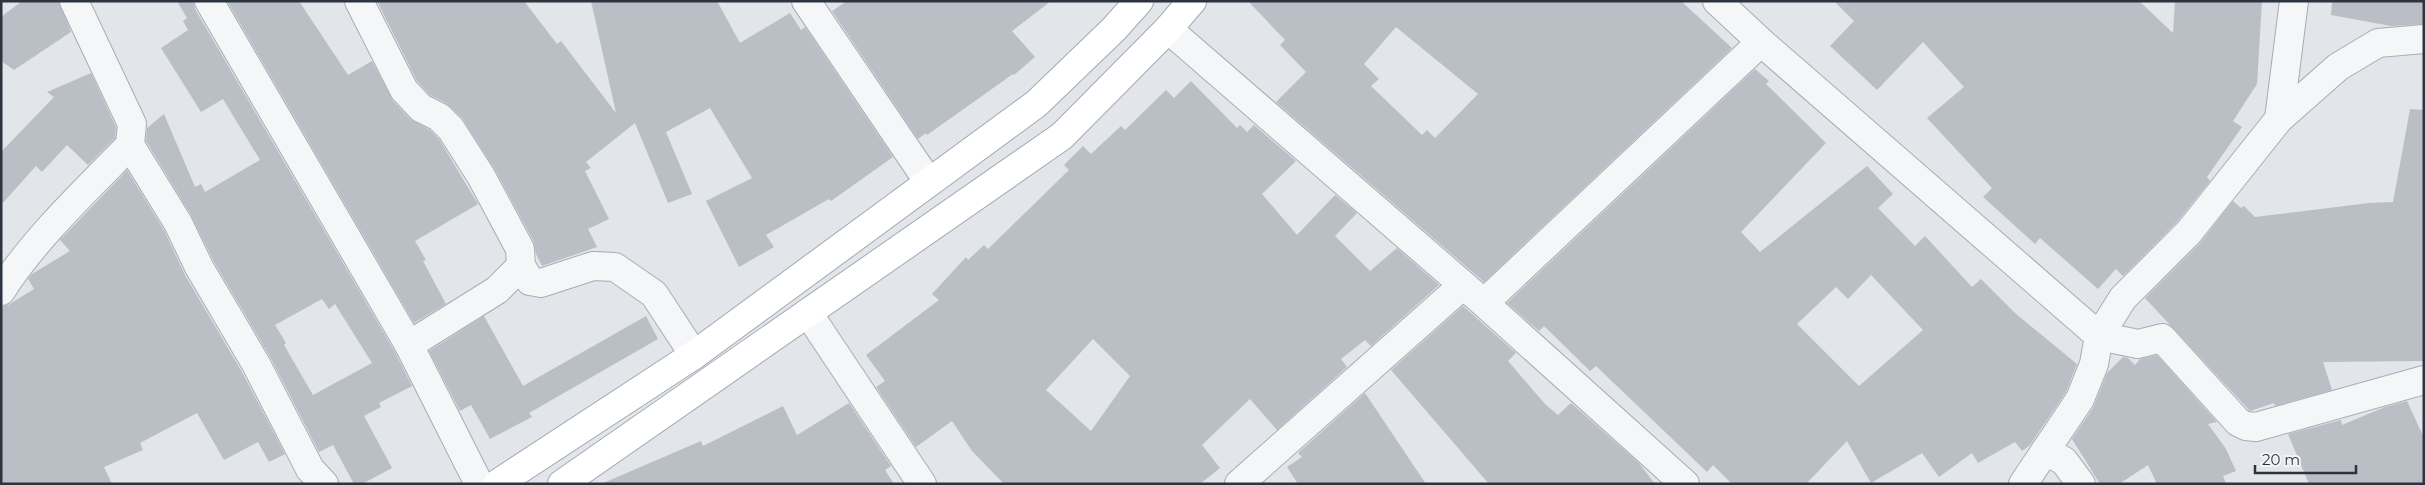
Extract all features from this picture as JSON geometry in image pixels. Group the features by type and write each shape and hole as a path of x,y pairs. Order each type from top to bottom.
{"main road":[{"path":"497,484 694,355 928,181 1036,104 1114,30 1139,1"},
{"path":"562,484 1062,136 1168,29 1192,1"}],"street":[{"path":"74,1 132,124 130,145 178,223 199,267 256,364 310,469 324,484"},
{"path":"209,1 409,345 479,484"},
{"path":"359,1 404,90 421,108 439,117 451,129 481,176 520,249 521,266 530,281 541,284 593,266 615,267 654,294 694,355"},
{"path":"806,1 928,181"},
{"path":"2279,119 2294,1"},
{"path":"1723,3 1761,42 2099,336 2138,344 2162,338 2238,422 2246,426 2256,427 2424,380"},
{"path":"1168,29 1462,286 1484,303 1685,484"},
{"path":"2023,484 2080,399 2094,364 2099,336 2123,298 2189,232 2279,119 2338,67 2378,43 2424,39"},
{"path":"1484,303 1761,42"},
{"path":"1,291 15,269 97,178 130,145"},
{"path":"409,345 497,290 521,266"},
{"path":"1239,484 1462,286"},
{"path":"808,313 922,484"},
{"path":"2045,452 2064,461 2081,484"}],"building":[{"path":"22,1 59,1 71,32 14,70 1,61 1,17"},
{"path":"177,1 193,1 195,9 395,352 412,386 379,403 381,407 364,416 392,468 362,484 354,484 333,445 319,452 270,357 213,260 191,215 146,141 147,128 164,114 195,187 201,184 205,192 260,160 223,99 201,112 161,48 188,30 183,21 187,18","holes":["322,299 329,309 335,304 372,363 313,395 284,345 286,343 275,325"]},
{"path":"227,1 299,1 348,75 372,61 393,101 410,119 430,130 439,139 478,204 415,241 426,260 423,261 446,304 414,323"},
{"path":"377,1 524,1 557,44 561,41 616,113 591,1 717,1 740,43 790,13 801,30 805,27 893,157 831,201 829,199 766,235 774,247 739,267 706,201 752,178 710,108 666,132 692,194 668,203 635,123 586,162 591,168 585,171 609,219 588,229 597,247 542,266 536,254 534,242 494,168 462,118 446,103 430,95 417,81"},
{"path":"847,1 1051,1 1012,31 1035,57 1014,75 927,135 926,133 918,139 832,11"},
{"path":"1248,1 1681,1 1732,48 1484,282 1276,102 1306,72 1280,45 1285,40","holes":["1396,27 1478,94 1435,138 1427,130 1422,135 1371,86 1379,79 1364,64"]},
{"path":"1834,1 2139,1 2173,33 2175,1 2262,1 2257,84 2233,121 2242,127 2207,177 2210,181 2177,222 2123,276 2116,269 2098,289 2040,238 2035,244 1983,197 1992,188 1927,118 1964,87 1923,42 1877,90 1830,46 1854,21"},
{"path":"2332,1 2424,1 2424,24 2391,26 2331,15"},
{"path":"1755,69 1769,81 1766,84 1826,143 1741,232 1760,252 1867,166 1893,194 1878,208 1915,246 1925,236 1972,287 1981,279 2015,313 2077,364 2066,392 2030,445 2022,451 2015,442 1978,463 1972,453 1939,477 1922,453 1871,483 1847,441 1806,484 1732,484 1713,465 1707,472 1596,366 1590,371 1544,326 1539,331 1507,303","holes":["1871,275 1923,330 1859,386 1797,324 1836,287 1848,299"]},
{"path":"91,73 116,127 115,138 88,165 67,145 42,172 36,166 1,205 1,152 54,97 47,92"},
{"path":"1191,81 1237,128 1240,125 1247,132 1254,125 1296,161 1262,194 1297,235 1335,195 1357,213 1335,236 1370,271 1397,248 1439,285 1371,346 1365,340 1341,359 1347,367 1277,430 1250,399 1202,445 1220,468 1200,484 1004,484 972,451 952,421 916,447 876,387 885,381 866,355 939,300 932,294 966,257 968,260 984,245 988,249 1069,170 1064,165 1083,146 1091,154 1121,126 1125,130 1166,90 1174,98","holes":["1093,339 1130,376 1091,431 1046,390"]},
{"path":"2410,109 2424,110 2424,361 2323,362 2332,390 2275,406 2274,403 2250,411 2145,298 2200,243 2233,201 2241,208 2244,206 2255,217 2369,203 2393,202"},
{"path":"127,170 164,230 185,275 242,372 285,454 269,462 258,442 224,460 197,413 140,443 143,450 104,467 112,484 1,484 1,306 8,305 34,289 28,279 32,274 70,251 60,240"},
{"path":"1463,306 1516,353 1508,361 1545,404 1558,415 1571,403 1639,463 1655,484 1489,484 1391,370"},
{"path":"484,316 523,386 646,316 658,339 529,413 532,417 490,439 471,405 460,411 429,351"},
{"path":"2157,355 2217,422 2208,424 2226,449 2236,471 2223,476 2226,484 2157,484 2148,465 2119,484 2100,484 2072,439 2093,408 2107,373 2123,357 2128,358 2135,365 2140,359"},
{"path":"1365,393 1426,484 1298,484 1287,467 1302,457 1298,453"},
{"path":"2407,401 2424,438 2424,484 2309,484 2288,434 2341,420 2342,425 2385,407"},
{"path":"849,403 891,466 885,470 894,484 601,484 701,441 703,446 783,406 797,435"}]}
